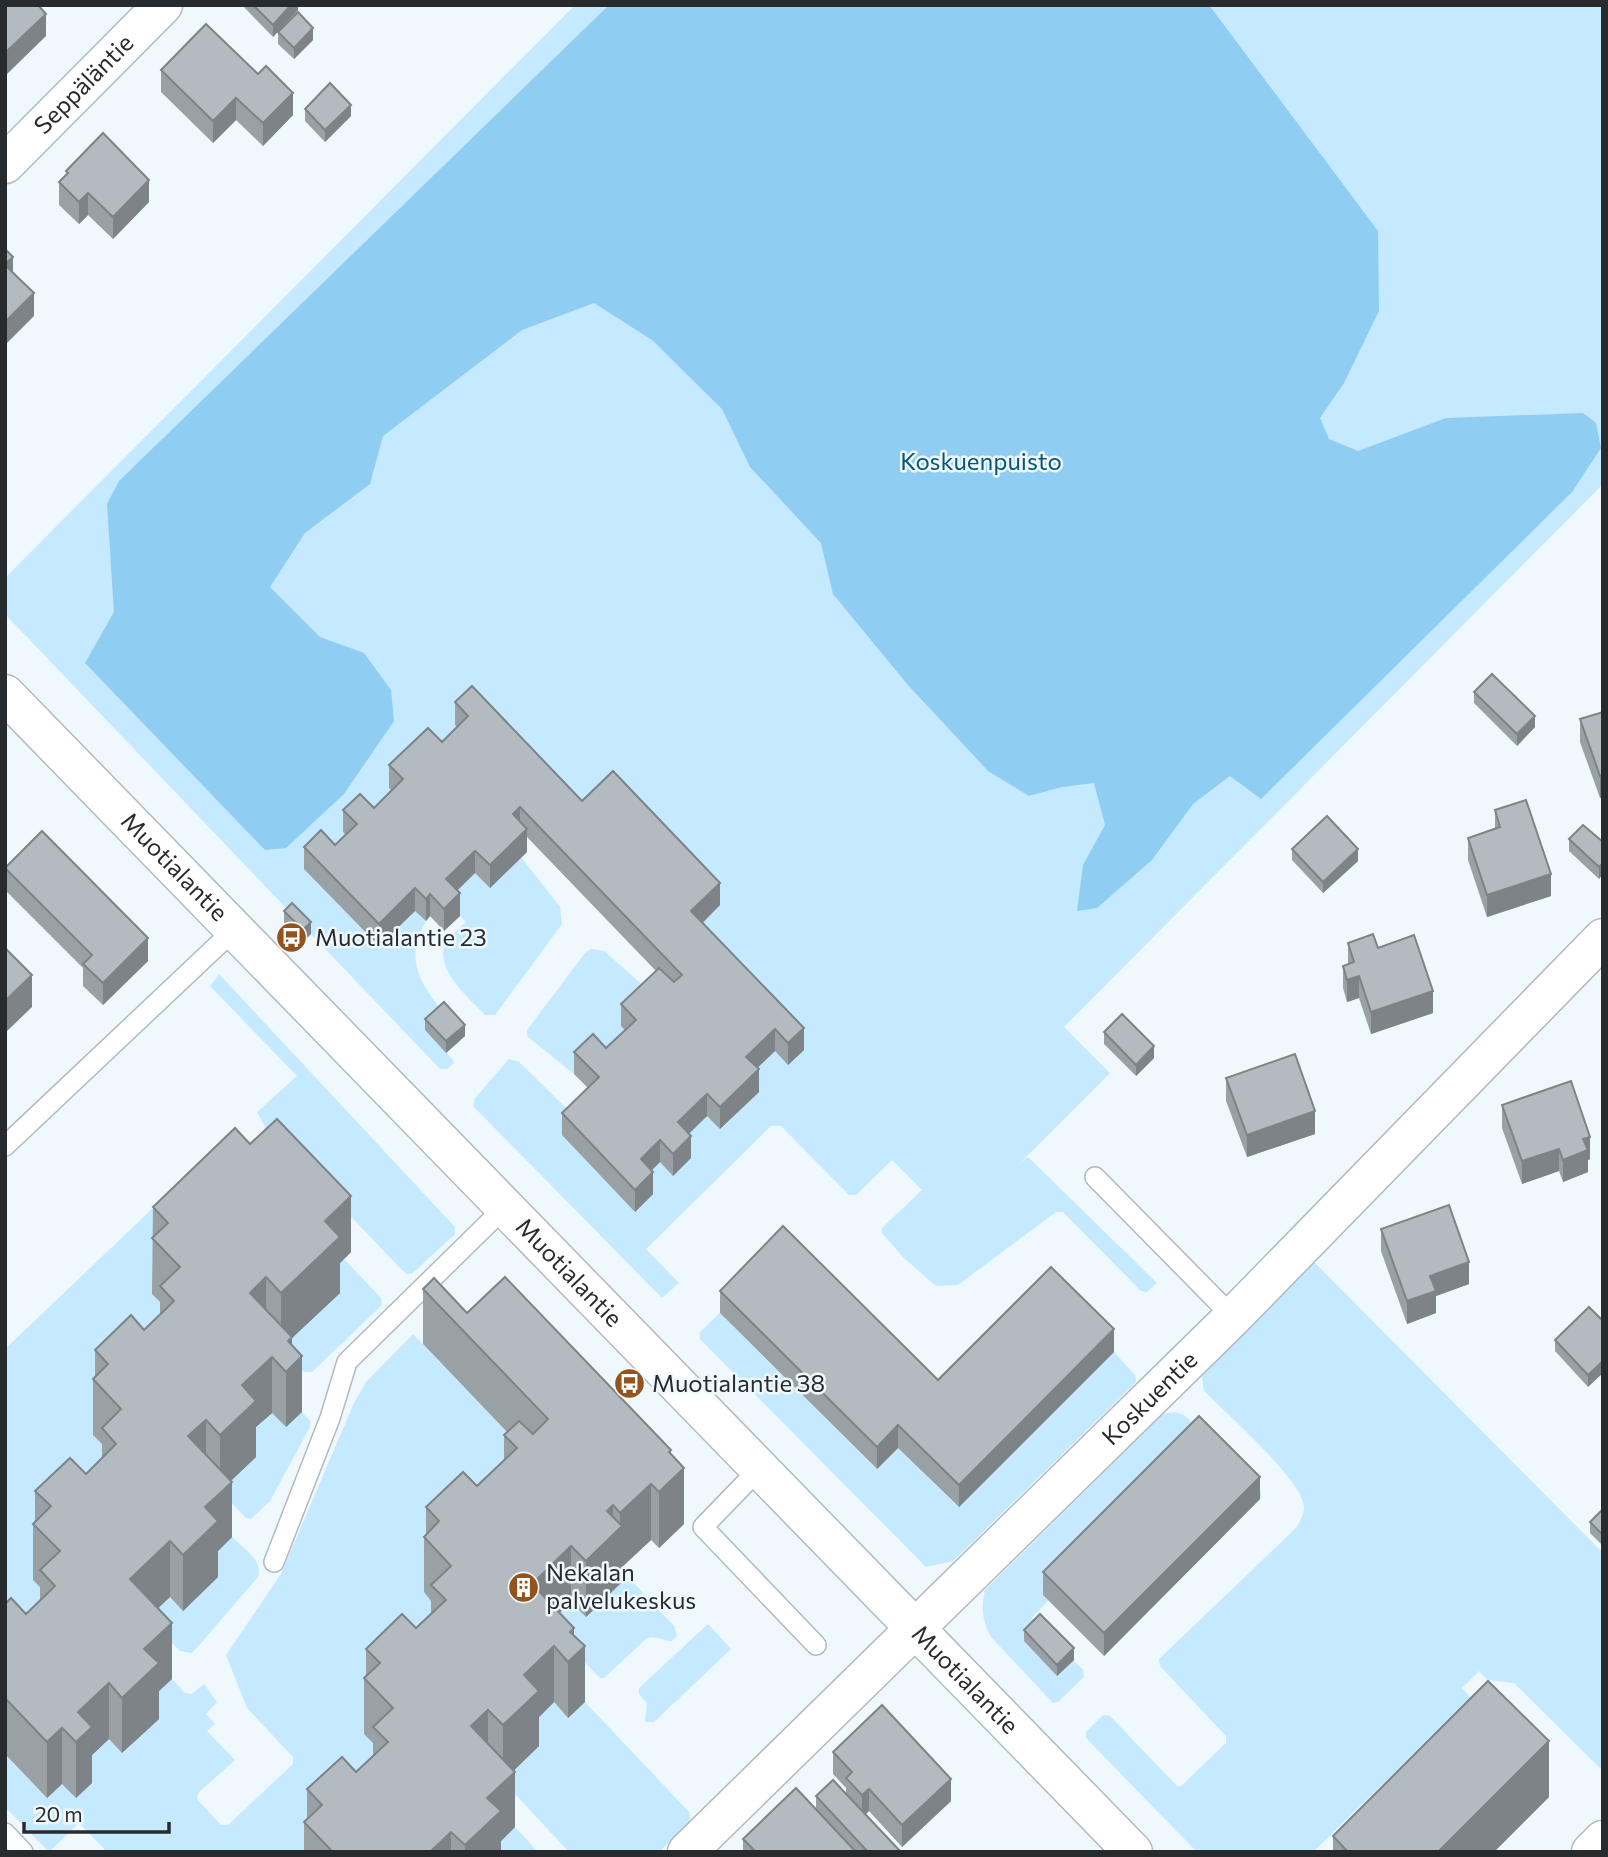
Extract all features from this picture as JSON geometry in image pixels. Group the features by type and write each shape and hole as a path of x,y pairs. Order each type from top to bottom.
{"street":[{"name":"Seppäläntie","path":"5,164 141,13"},
{"name":"Muotialantie","path":"5,694 236,928 1133,1852"},
{"name":"Koskuentie","path":"687,1852 1233,1317 1603,938"},
{"path":"1591,1852 1603,1840"}],"lane":[{"path":"5,1146 236,928"},
{"path":"1095,1177 1233,1317"},
{"path":"274,1562 330,1418 347,1362 505,1207"},
{"path":"760,1469 703,1527 816,1645"},
{"path":"5,1833 23,1852"}],"green space":[{"name":"Koskuenpuisto","path":"575,5 1603,5 1603,484 1064,1027 1110,1073 1019,1164 1028,1157 1157,1283 1147,1292 1141,1291 1063,1212 1056,1212 958,1285 936,1286 905,1259 882,1233 882,1228 922,1190 892,1160 856,1195 849,1195 781,1126 771,1126 646,1249 679,1283 662,1298 473,1106 475,1098 509,1059 519,1062 641,1181 660,1162 673,1176 691,1158 678,1144 707,1116 721,1129 758,1092 746,1079 775,1051 788,1065 582,823 468,739 389,788 403,802 344,832 357,846 379,946 415,911 426,921 416,947 417,969 428,991 444,1013 426,1030 454,1063 447,1069 440,1069 5,614 5,578"},
{"path":"609,5 1209,5 1378,231 1379,311 1344,383 1320,418 1329,439 1358,451 1446,418 1583,413 1596,423 1601,448 1572,492 1261,799 1230,776 1193,804 1152,860 1097,908 1077,911 1083,865 1105,825 1094,783 1062,787 1029,796 988,771 908,685 833,594 821,543 750,467 722,409 652,340 594,303 522,330 383,436 370,484 305,533 270,587 320,637 364,653 391,690 394,721 344,794 286,848 265,850 85,663 114,612 107,504 119,481"},
{"path":"521,857 560,907 562,924 495,1015 485,1015 455,982 444,962 446,942 466,922 446,901 475,873"},
{"path":"591,949 604,951 654,995 636,1042 574,1074 527,1036 527,1030 585,953"},
{"path":"219,974 455,1227 455,1234 413,1273 407,1274 402,1270 265,1127 257,1112 297,1076 210,986"},
{"path":"236,1129 277,1175 180,1323 60,1607 5,1659 5,1349"},
{"path":"344,1259 381,1298 382,1305 312,1372 304,1372 281,1349 339,1293 325,1277"},
{"path":"1312,1260 1603,1553 1603,1771 1514,1683 1488,1680 1479,1671 1462,1688 1471,1698 1313,1852 1197,1852 1086,1738 1086,1732 1103,1715 1110,1716 1177,1786 1181,1786 1226,1743 1226,1736 1160,1666 1159,1659 1296,1528 1304,1507 1300,1495 1278,1465 1204,1391 1202,1377"},
{"path":"720,1313 876,1469 898,1448 958,1507 1114,1352 1135,1375 1136,1382 953,1561 926,1567 700,1339 700,1332"},
{"path":"413,1334 548,1475 451,1622 393,1764 313,1852 107,1852 79,1823 49,1852 5,1807 5,1754 47,1798 62,1784 77,1798 78,1768 109,1739 123,1753 158,1719 144,1705 172,1679 185,1693 192,1694 204,1684 217,1702 206,1714 215,1724 207,1731 235,1760 198,1793 197,1799 221,1825 228,1825 293,1764 293,1757 247,1708 226,1655 281,1574 354,1403 366,1382"},
{"path":"302,1412 310,1421 310,1427 270,1501 251,1519 246,1518 220,1491 256,1457 242,1441 272,1413 286,1427"},
{"path":"1174,1412 1184,1415 1261,1492 1261,1498 1199,1439 1032,1618 1083,1670 1084,1677 1058,1702 1053,1703 991,1637 983,1614 985,1590 1163,1414"},
{"path":"232,1537 255,1560 258,1577 196,1649 191,1653 180,1651 148,1618 170,1597 183,1611 205,1563"},
{"path":"613,1561 674,1626 677,1636 672,1641 647,1638 604,1678 600,1678 548,1624 571,1602 586,1617 622,1582"},
{"path":"708,1624 731,1649 654,1722 645,1722 647,1703 639,1694 639,1688"},
{"path":"554,1702 568,1718 585,1702 690,1813 690,1822 659,1852 569,1852 503,1781 524,1731"},
{"path":"515,1827 538,1852 489,1852"}],"building":[{"path":"5,5 38,5 46,14 5,53"},
{"path":"253,5 291,5 273,25"},
{"path":"298,12 313,28 294,48 278,32"},
{"path":"206,24 258,74 266,66 293,93 263,123 236,98 213,121 161,70"},
{"path":"330,83 351,105 325,130 305,109"},
{"path":"103,133 149,180 113,217 88,193 79,202 59,182 68,173 66,171"},
{"path":"5,249 13,257 5,264"},
{"path":"5,265 34,293 5,322"},
{"path":"1492,674 1535,716 1517,734 1474,692"},
{"path":"472,686 582,801 613,771 720,883 691,911 804,1028 788,1043 775,1029 746,1057 759,1069 720,1107 707,1094 678,1122 691,1136 673,1154 660,1140 641,1159 653,1172 635,1190 562,1113 599,1077 574,1052 593,1034 606,1048 636,1020 621,1004 659,968 674,982 682,975 520,807 513,814 527,829 490,865 475,851 446,879 460,893 444,909 430,894 426,899 415,888 379,924 304,847 321,830 335,845 357,824 343,810 360,794 374,808 403,779 389,765 428,728 442,742 468,716 455,702"},
{"path":"1603,712 1603,775 1600,776 1580,719"},
{"path":"1526,800 1551,874 1487,895 1468,838 1500,827 1495,810"},
{"path":"1327,816 1358,849 1323,882 1292,849"},
{"path":"1583,825 1603,842 1603,863 1599,867 1569,839"},
{"path":"42,831 148,938 103,983 83,964 92,955 5,868"},
{"path":"292,903 311,922 303,930 284,911"},
{"path":"1373,934 1378,948 1414,935 1433,991 1371,1012 1359,976 1347,980 1343,966 1354,962 1348,943"},
{"path":"5,948 32,975 5,1001"},
{"path":"444,1002 465,1025 446,1041 425,1019"},
{"path":"1122,1014 1154,1046 1136,1065 1104,1032"},
{"path":"1295,1054 1315,1111 1247,1135 1226,1078"},
{"path":"1571,1081 1590,1137 1583,1139 1588,1150 1563,1160 1559,1149 1522,1161 1502,1105"},
{"path":"277,1119 351,1196 325,1221 340,1237 281,1293 266,1277 250,1293 292,1337 288,1341 302,1356 286,1372 272,1357 242,1385 256,1401 220,1435 206,1420 188,1436 232,1482 205,1507 218,1521 183,1555 170,1541 130,1579 172,1623 144,1649 159,1663 122,1698 109,1683 78,1712 92,1727 76,1742 62,1728 47,1742 5,1698 5,1604 11,1598 26,1614 55,1586 40,1570 60,1551 33,1524 51,1506 35,1491 70,1458 86,1474 116,1444 102,1428 121,1409 93,1379 108,1364 95,1350 131,1315 144,1330 174,1301 160,1286 180,1267 152,1238 168,1223 153,1207 235,1128 250,1144"},
{"path":"1449,1205 1469,1262 1430,1276 1436,1291 1407,1301 1381,1229"},
{"path":"783,1226 938,1380 1051,1267 1114,1329 959,1485 898,1425 877,1447 720,1291"},
{"name":"Nekalan palvelukeskus","path":"505,1277 671,1450 669,1452 684,1468 659,1492 651,1484 620,1513 613,1505 607,1511 622,1526 586,1561 571,1546 532,1584 574,1628 570,1632 585,1646 568,1662 554,1646 524,1675 539,1691 503,1725 488,1710 471,1726 515,1772 487,1798 501,1811 465,1845 451,1832 430,1852 330,1852 304,1822 322,1805 307,1789 342,1757 356,1772 388,1742 373,1727 393,1708 364,1678 380,1663 366,1649 402,1614 416,1628 446,1600 431,1585 451,1566 424,1537 439,1521 426,1507 463,1472 477,1486 517,1448 504,1435 519,1421 533,1434 548,1419 423,1289 434,1278 467,1313"},
{"path":"1589,1307 1603,1321 1603,1361 1588,1375 1555,1340"},
{"path":"1199,1416 1260,1477 1104,1633 1043,1572"},
{"path":"1603,1509 1603,1535 1590,1522"},
{"path":"1040,1614 1074,1648 1057,1665 1024,1630"},
{"path":"1488,1681 1549,1741 1438,1852 1348,1852 1333,1836"},
{"path":"882,1705 951,1779 902,1825 869,1789 862,1795 846,1778 852,1772 833,1752"},
{"path":"833,1780 901,1852 868,1852 816,1796"},
{"path":"796,1788 856,1852 756,1852 743,1839"}],"place":[{"name":"Muotialantie 23","path":"292,938"},
{"name":"Muotialantie 38","path":"629,1384"},
{"name":"Nekalan palvelukeskus","path":"523,1587"}]}
